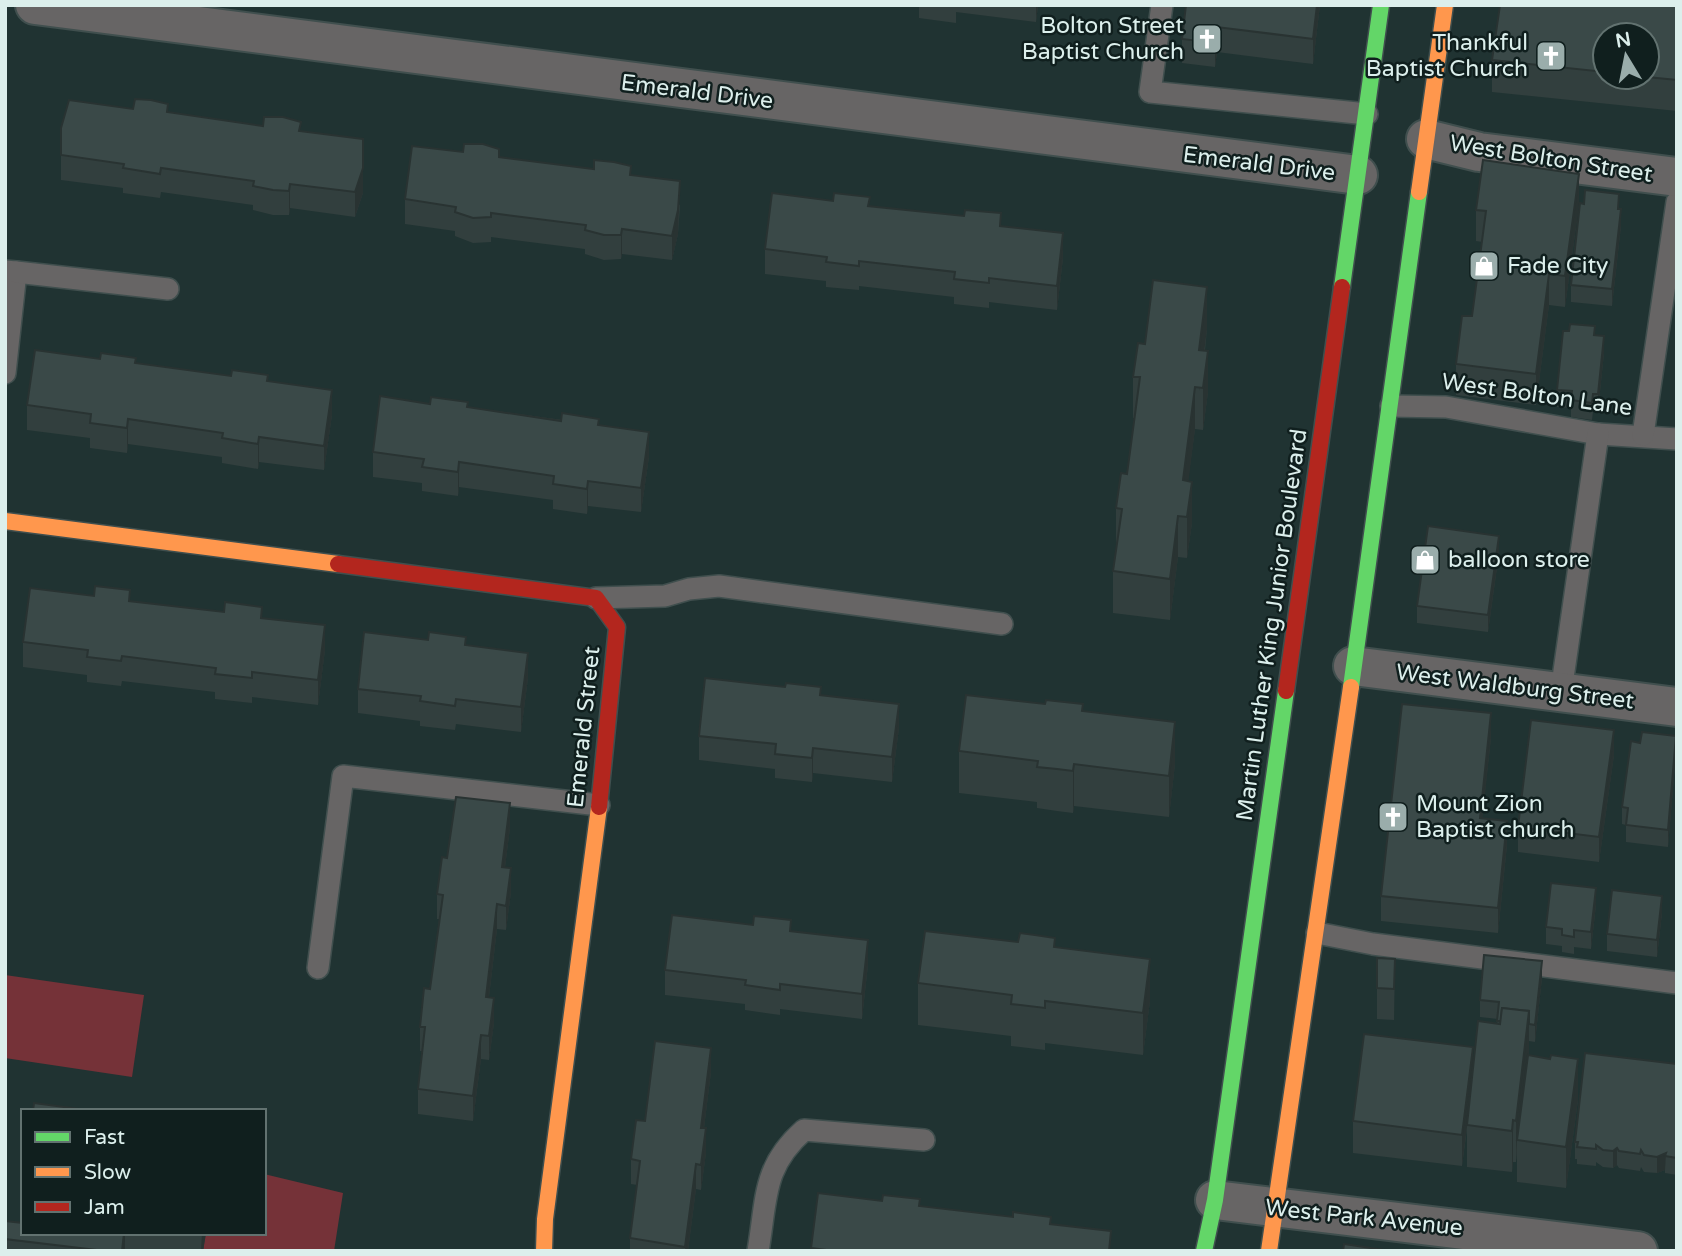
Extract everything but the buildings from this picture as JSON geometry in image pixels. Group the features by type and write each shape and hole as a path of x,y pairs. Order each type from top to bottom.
{"main road":[{"name":"Martin Luther King Junior Boulevard","path":"1204,1251 1215,1200 1381,5"},
{"path":"1269,1251 1278,1208 1317,933 1445,5"},
{"path":"5,521 596,598"},
{"name":"Emerald Street","path":"544,1251 545,1219 599,804 617,627 596,598"}],"street":[{"name":"Emerald Drive","path":"35,5 1359,176"},
{"name":"West Bolton Street","path":"1426,139 1479,152 1677,177"},
{"name":"West Waldburg Street","path":"1353,666 1677,707"},
{"name":"West Park Avenue","path":"1215,1200 1638,1251"}],"lane":[{"path":"1161,5 1150,92 1367,114"},
{"path":"1643,435 1677,202"},
{"path":"5,373 11,271 168,289"},
{"name":"West Bolton Lane","path":"1391,406 1446,407 1598,434 1677,439"},
{"path":"1562,692 1598,434"},
{"path":"596,598 665,596 689,589 719,586 1002,624"},
{"path":"318,968 343,776 599,804"},
{"path":"1317,933 1373,944 1677,983"},
{"path":"758,1251 771,1169 786,1146 804,1130 924,1140"}],"shaded area":[{"path":"5,975 144,995 132,1077 5,1058"},
{"path":"266,1174 343,1193 334,1251 203,1251 205,1235 266,1235"}],"traffic: fast":[{"path":"1342,287 1381,5"},
{"path":"1351,687 1419,192"},
{"path":"1204,1251 1215,1200 1286,691"}],"traffic: slow":[{"path":"1419,192 1445,5"},
{"path":"5,521 338,564"},
{"path":"1269,1251 1351,687"},
{"path":"544,1251 545,1219 599,807"}],"traffic: jam":[{"path":"1286,691 1342,287"},
{"path":"338,564 596,598 617,627 599,807"}],"place":[{"name":"Bolton Street Baptist Church","path":"1207,39"},
{"name":"Thankful Baptist Church","path":"1551,56"},
{"name":"Fade City","path":"1484,266"},
{"name":"balloon store","path":"1425,560"},
{"name":"Mount Zion Baptist church","path":"1393,817"}]}
